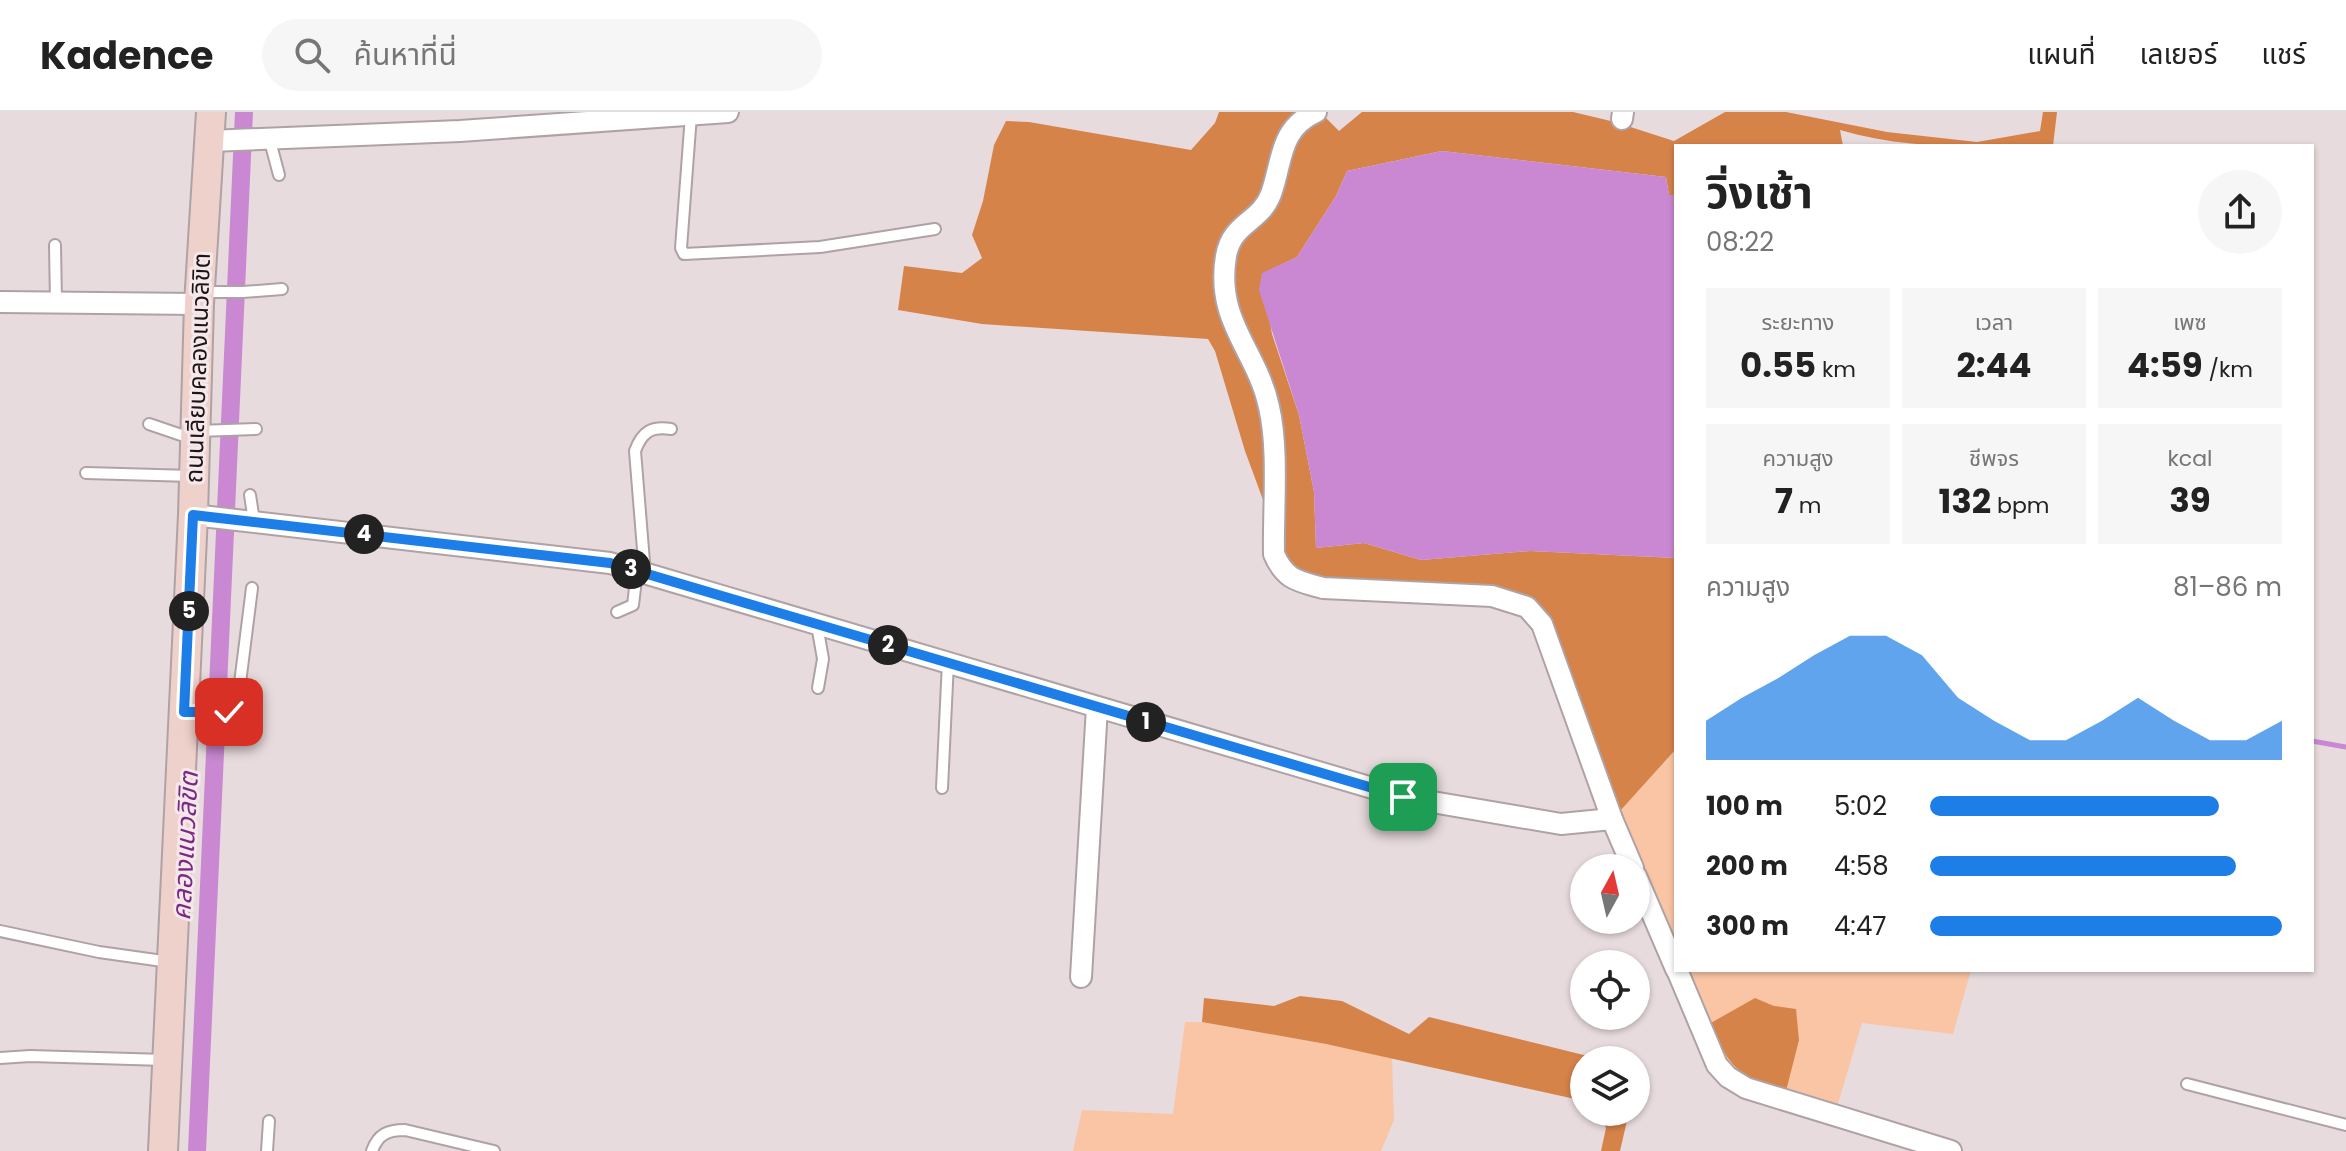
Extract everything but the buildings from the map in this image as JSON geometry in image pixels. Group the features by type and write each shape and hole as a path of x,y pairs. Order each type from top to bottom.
{"street":[{"name":"ถนนเลียบคลองแนวลิขิต","path":"163,1151 172,962 192,712 202,516 194,476 201,434 205,296 217,141 211,112"},
{"path":"217,141 460,131 728,112"},
{"path":"1316,112 1302,119 1289,135 1267,202 1257,215 1235,232 1226,255 1224,287 1228,311 1269,404 1273,427 1274,554 1277,562 1281,571 1297,581 1323,588 1492,596 1527,607 1542,624 1627,854"},
{"path":"0,302 205,296"},
{"path":"202,516 586,560 948,662 1403,797 1561,824 1612,819"},
{"path":"1081,977 1097,707"},
{"path":"1650,909 1674,964"},
{"path":"1677,972 1717,1065 1728,1077 1746,1088 1951,1151"}],"lane":[{"path":"691,115 681,248 684,254 820,247 935,229"},
{"path":"264,141 279,175"},
{"path":"55,245 56,302"},
{"path":"205,296 282,289"},
{"path":"149,424 201,434 256,429"},
{"path":"617,612 633,605 640,575 635,451 647,430 658,427 671,429"},
{"path":"86,473 194,476"},
{"path":"247,520 250,495"},
{"path":"192,712 229,712 234,709 238,699 252,588"},
{"path":"817,625 823,659 818,688"},
{"path":"942,788 948,662"},
{"path":"0,931 99,952 172,962"},
{"path":"0,1058 167,1060"},
{"path":"2187,1084 2346,1125"},
{"path":"267,1151 269,1121"},
{"path":"372,1151 381,1135 391,1130 405,1130 494,1151"}],"shaded area":[{"path":"1219,112 1320,112 1339,131 1362,112 1573,112 1674,141 1725,112 1786,112 1887,132 1977,142 2040,131 2043,112 2057,112 2053,144 1919,144 1840,130 1843,144 1674,144 1674,195 1669,195 1666,177 1442,151 1347,171 1336,196 1297,257 1262,274 1272,334 1299,415 1314,492 1316,548 1364,543 1421,560 1530,551 1674,558 1674,751 1620,811 1515,592 1326,582 1286,562 1245,451 1215,351 1208,339 982,324 898,310 904,266 962,273 982,258 972,235 983,201 994,145 1006,121 1029,122 1191,150 1215,123"},
{"path":"1442,151 1666,177 1669,195 1674,195 1674,558 1530,551 1421,560 1364,543 1316,548 1314,492 1299,415 1259,290 1262,273 1297,257 1336,196 1347,171"},
{"path":"1674,751 1674,940 1650,883 1650,854 1638,854 1620,811"},
{"path":"1687,972 1970,972 1953,1034 1862,1023 1837,1107 1779,1090 1737,1070 1722,1052"},
{"path":"1300,996 1342,1001 1409,1034 1429,1017 1570,1052 1570,1098 1326,1044 1202,1022 1204,998 1274,1006"},
{"path":"1755,998 1774,1006 1796,1009 1799,1040 1786,1091 1756,1080 1738,1069 1724,1052 1709,1024"},
{"path":"1185,1022 1202,1022 1392,1058 1394,1120 1381,1151 1073,1151 1082,1110 1173,1114"},
{"path":"1626,1126 1620,1151 1601,1151 1606,1128"}],"waterway":[{"name":"คลองแนวลิขิต","path":"197,1151 244,112"},
{"path":"2314,741 2346,747"}],"route":[{"path":"229,712 184,712 193,515 610,563 1403,797"}]}
